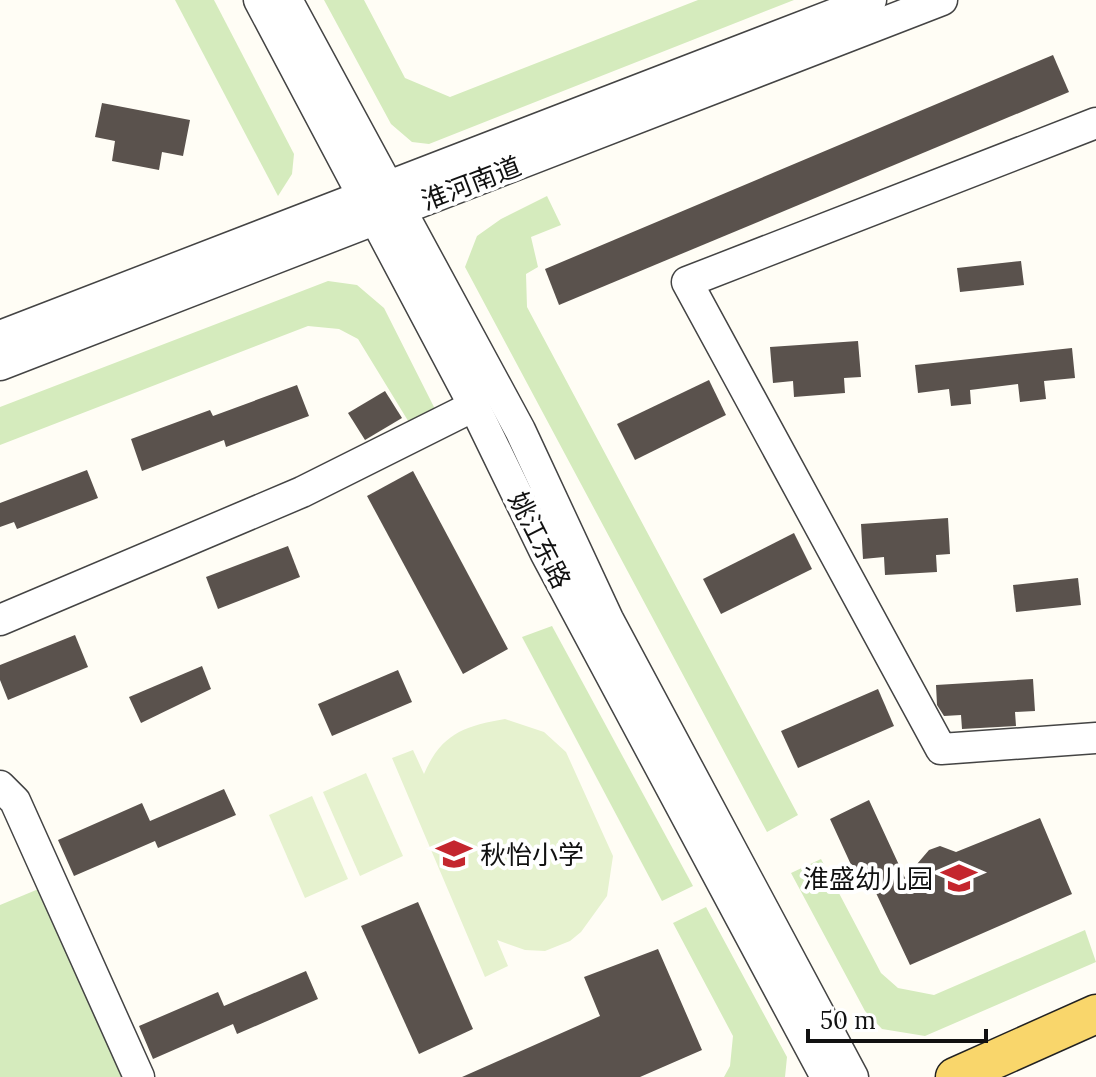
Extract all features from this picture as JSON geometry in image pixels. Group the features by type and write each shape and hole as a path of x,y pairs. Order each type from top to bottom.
{"main road":[{"path":"955,1077 1096,1014"}],"street":[{"name":"姚江东路","path":"259,0 520,430 608,619 853,1077"},
{"name":"姚江东路","path":"287,0 474,406 546,554 826,1077"},
{"name":"淮河南道","path":"0,365 871,0"},
{"name":"淮河南道","path":"0,336 383,203 942,0"},
{"path":"1096,123 687,282 941,749 1096,738"},
{"path":"0,620 302,492 474,406"},
{"path":"0,786 15,801 139,1077"}],"green space":[{"path":"175,0 214,0 294,154 292,174 278,196"},
{"path":"324,0 364,0 405,78 450,97 698,0 794,0 429,144 412,142 391,124"},
{"path":"547,196 561,225 531,237 538,267 526,274 527,307 798,815 767,832 465,267 477,236 501,219"},
{"path":"328,281 357,285 384,308 436,411 410,424 358,339 339,329 308,326 0,445 0,407"},
{"path":"552,626 693,886 662,901 522,637"},
{"path":"505,719 544,732 566,752 613,856 607,896 581,932 570,941 545,951 525,950 497,940 508,966 485,977 392,758 413,750 424,774 438,750 456,734 477,725"},
{"path":"366,773 403,856 360,876 323,792"},
{"path":"312,796 348,879 305,898 269,815"},
{"path":"821,859 881,973 898,988 934,995 1085,930 1096,962 925,1036 882,1029 865,1011 791,873"},
{"path":"41,888 123,1077 0,1077 0,905"},
{"path":"706,907 787,1057 785,1077 724,1077 730,1066 733,1036 673,923"}],"building":[{"path":"1053,55 1069,92 559,305 545,269"},
{"path":"102,103 190,120 183,156 162,152 159,170 112,161 115,141 95,137"},
{"path":"1021,261 1024,285 960,292 957,268"},
{"path":"858,341 861,377 844,378 845,393 794,397 793,381 773,383 770,347"},
{"path":"1072,348 1075,378 1044,381 1046,399 1020,402 1018,384 970,390 971,404 951,406 949,389 918,393 915,365"},
{"path":"709,380 726,415 635,460 617,424"},
{"path":"297,385 309,416 226,447 224,440 142,471 131,439 210,410 213,416"},
{"path":"385,391 402,418 365,440 348,413"},
{"path":"87,470 98,498 17,529 14,522 0,527 0,503"},
{"path":"413,471 508,649 463,674 367,496"},
{"path":"948,518 950,554 936,555 937,572 885,575 884,557 863,559 861,524"},
{"path":"794,533 812,569 721,614 703,579"},
{"path":"288,546 300,577 218,609 206,577"},
{"path":"1078,578 1081,605 1016,612 1013,585"},
{"path":"75,635 88,667 8,700 0,680 0,665"},
{"path":"202,666 211,689 141,723 129,697"},
{"path":"398,670 412,702 332,736 318,704"},
{"path":"1033,679 1035,711 1015,712 1016,726 962,729 961,715 944,716 937,705 936,685"},
{"path":"878,689 894,726 798,768 781,731"},
{"path":"224,789 236,815 158,848 155,841 74,876 58,840 142,803 150,821"},
{"path":"869,800 905,878 929,850 940,846 956,852 1040,818 1072,894 910,965 868,876 859,882 830,819"},
{"path":"418,902 473,1029 419,1054 361,926"},
{"path":"658,949 702,1050 640,1077 462,1077 600,1016 584,977"},
{"path":"306,971 318,999 237,1034 233,1024 153,1059 139,1026 218,992 224,1006"}],"place":[{"name":"秋怡小学","path":"454,854"},
{"name":"淮盛幼儿园","path":"959,878"}]}
